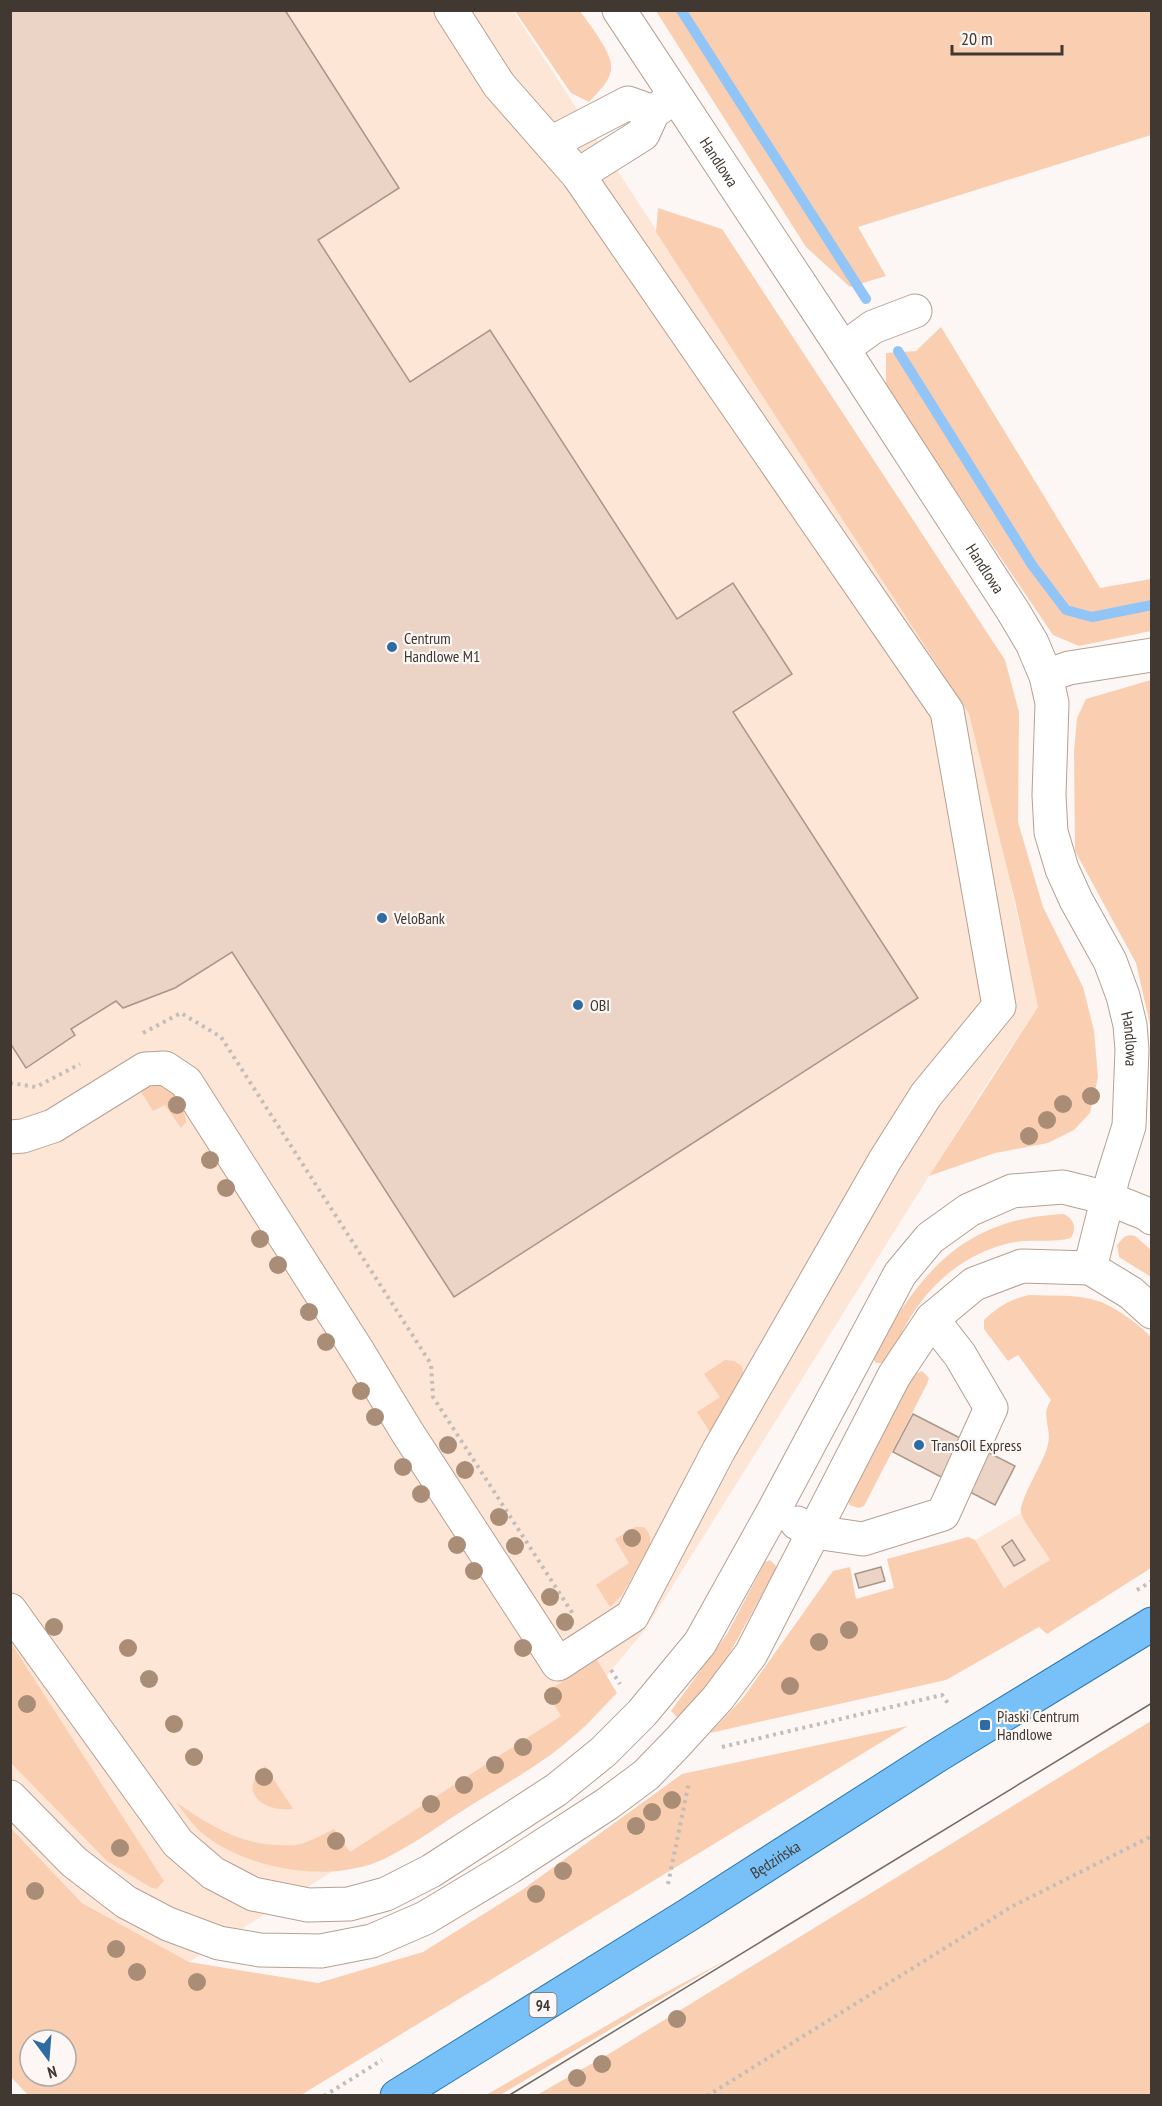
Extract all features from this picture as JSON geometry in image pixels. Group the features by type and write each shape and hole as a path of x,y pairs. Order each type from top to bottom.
{"main road":[{"name":"Będzińska","path":"397,2096 688,1915 938,1755 1152,1624"}],"street":[{"path":"10,1137 23,1136 53,1126 144,1069 165,1068 186,1082 407,1432 558,1664 632,1616 719,1450 885,1160 926,1095 999,1006 947,711 578,175 499,85 452,10"},
{"name":"Handlowa","path":"619,10 664,104 843,349 1013,611 1032,643 1046,676 1052,703 1049,795 1051,832 1062,869 1076,900 1110,961 1123,996 1130,1025 1132,1050 1129,1126 1107,1198 1090,1268"},
{"path":"551,143 628,103 664,104"},
{"path":"578,175 643,134 664,104"},
{"path":"843,349 873,327 915,310"},
{"path":"1046,676 1069,668 1152,655"},
{"path":"10,1610 178,1843 213,1873 253,1894 308,1905 349,1904 386,1894 431,1871 556,1790 603,1752 642,1713 700,1643 900,1275 930,1238 969,1210 1012,1191 1063,1187 1107,1198 1152,1218"},
{"path":"10,1797 74,1862 126,1902 168,1924 219,1943 260,1950 321,1950 372,1941 425,1918 607,1804 646,1775 678,1742 718,1698 751,1654 894,1376 932,1319 974,1284 1022,1266 1090,1268 1131,1293 1152,1312"},
{"path":"774,1510 815,1532 863,1539 943,1514 991,1408 960,1354 932,1319"}],"path":[{"path":"605,1660 622,1688"},
{"path":"724,1746 942,1695 950,1706"},
{"path":"668,1884 690,1779"},
{"path":"707,2096 1011,1907 1152,1836"}],"shaded area":[{"path":"11,11 513,11 804,456 969,714 998,829 1038,1007 986,1085 645,1630 567,1723 189,1962 82,1903 11,1827"},
{"path":"515,11 580,11 600,39 611,63 608,79 589,102 571,93"},
{"path":"656,11 1151,11 1151,135 858,227 886,276 850,287 806,247"},
{"path":"658,208 722,229 1005,660 1019,712 1018,822 1043,907 1083,987 1094,1031 1098,1077 1090,1113 1074,1130 1048,1143 995,1153 929,1176 1038,1007 1015,901 969,714 656,232"},
{"path":"941,327 1100,588 1151,579 1151,631 1079,646 1053,635 886,388 886,353 916,351"},
{"path":"1152,680 1151,1029 1136,963 1075,851 1074,751 1077,718 1086,699"},
{"path":"150,1084 164,1086 176,1096 186,1122 181,1128 165,1105 153,1111 140,1090"},
{"path":"1063,1214 1070,1218 1073,1224 1074,1231 1071,1238 1022,1241 998,1246 952,1270 927,1294 907,1323 885,1363 876,1363 874,1354 909,1298 948,1255 971,1239 997,1226 1028,1218"},
{"path":"1135,1236 1151,1250 1151,1277 1119,1257 1117,1245 1124,1237"},
{"path":"1029,1295 1073,1296 1098,1301 1126,1316 1151,1337 1151,1568 1047,1634 1039,1627 946,1680 710,1733 743,1698 833,1571 850,1567 856,1599 894,1588 887,1559 968,1537 975,1540 1004,1588 1050,1560 1026,1523 1021,1507 1048,1444 1046,1411 1051,1400 1018,1355 1008,1361 984,1329 984,1320 994,1311 1010,1301"},
{"path":"725,1360 734,1361 742,1366 744,1378 711,1434 697,1412 720,1397 704,1374"},
{"path":"922,1371 929,1378 927,1384 864,1506 859,1508 849,1505 849,1497 913,1375"},
{"path":"1021,1513 1050,1560 1004,1589 975,1540"},
{"path":"635,1527 646,1529 650,1537 650,1545 622,1595 610,1607 596,1585 629,1563 615,1539"},
{"path":"770,1560 777,1567 726,1660 680,1720 671,1711 727,1634 765,1562"},
{"path":"11,1643 164,1881 156,1889 107,1861 11,1763"},
{"path":"597,1660 617,1693 575,1736 534,1766 418,1840 384,1859 364,1866 318,1872 271,1866 249,1859 210,1839 191,1822 176,1802 213,1826 253,1842 298,1845 334,1829 350,1852 561,1716 546,1692"},
{"path":"1151,1721 1151,2095 537,2095 612,2052"},
{"path":"908,1726 301,2095 28,2095 21,2088 78,2088 78,2028 18,2028 18,2084 11,2077 11,1828 82,1903 189,1962 318,1983 423,1952 522,1890 682,1774"},
{"path":"265,1766 293,1809 282,1809 263,1804 253,1792 253,1784 257,1775"},
{"path":"730,1958 500,2095 486,2095 644,2004"}],"building":[{"name":"Centrum Handlowe M1","path":"10,10 285,10 399,188 318,240 410,382 490,330 677,619 733,583 792,674 733,712 918,998 454,1297 232,952 175,988 123,1008 116,1001 71,1029 75,1035 26,1068 10,1043"},
{"path":"913,1414 1015,1466 995,1505 893,1452"},
{"path":"1012,1540 1025,1560 1014,1566 1002,1547"},
{"path":"881,1567 885,1581 859,1588 855,1574"}],"waterway":[{"path":"681,10 866,299"},
{"path":"898,351 1032,565 1066,610 1092,617 1152,605"}],"tram line":[{"path":"508,2096 1152,1703"}],"place":[{"name":"Centrum Handlowe M1","path":"392,647"},
{"name":"VeloBank","path":"382,918"},
{"name":"OBI","path":"578,1005"},
{"name":"TransOil Express","path":"919,1445"},
{"name":"Piaski Centrum Handlowe","path":"985,1725"}]}
